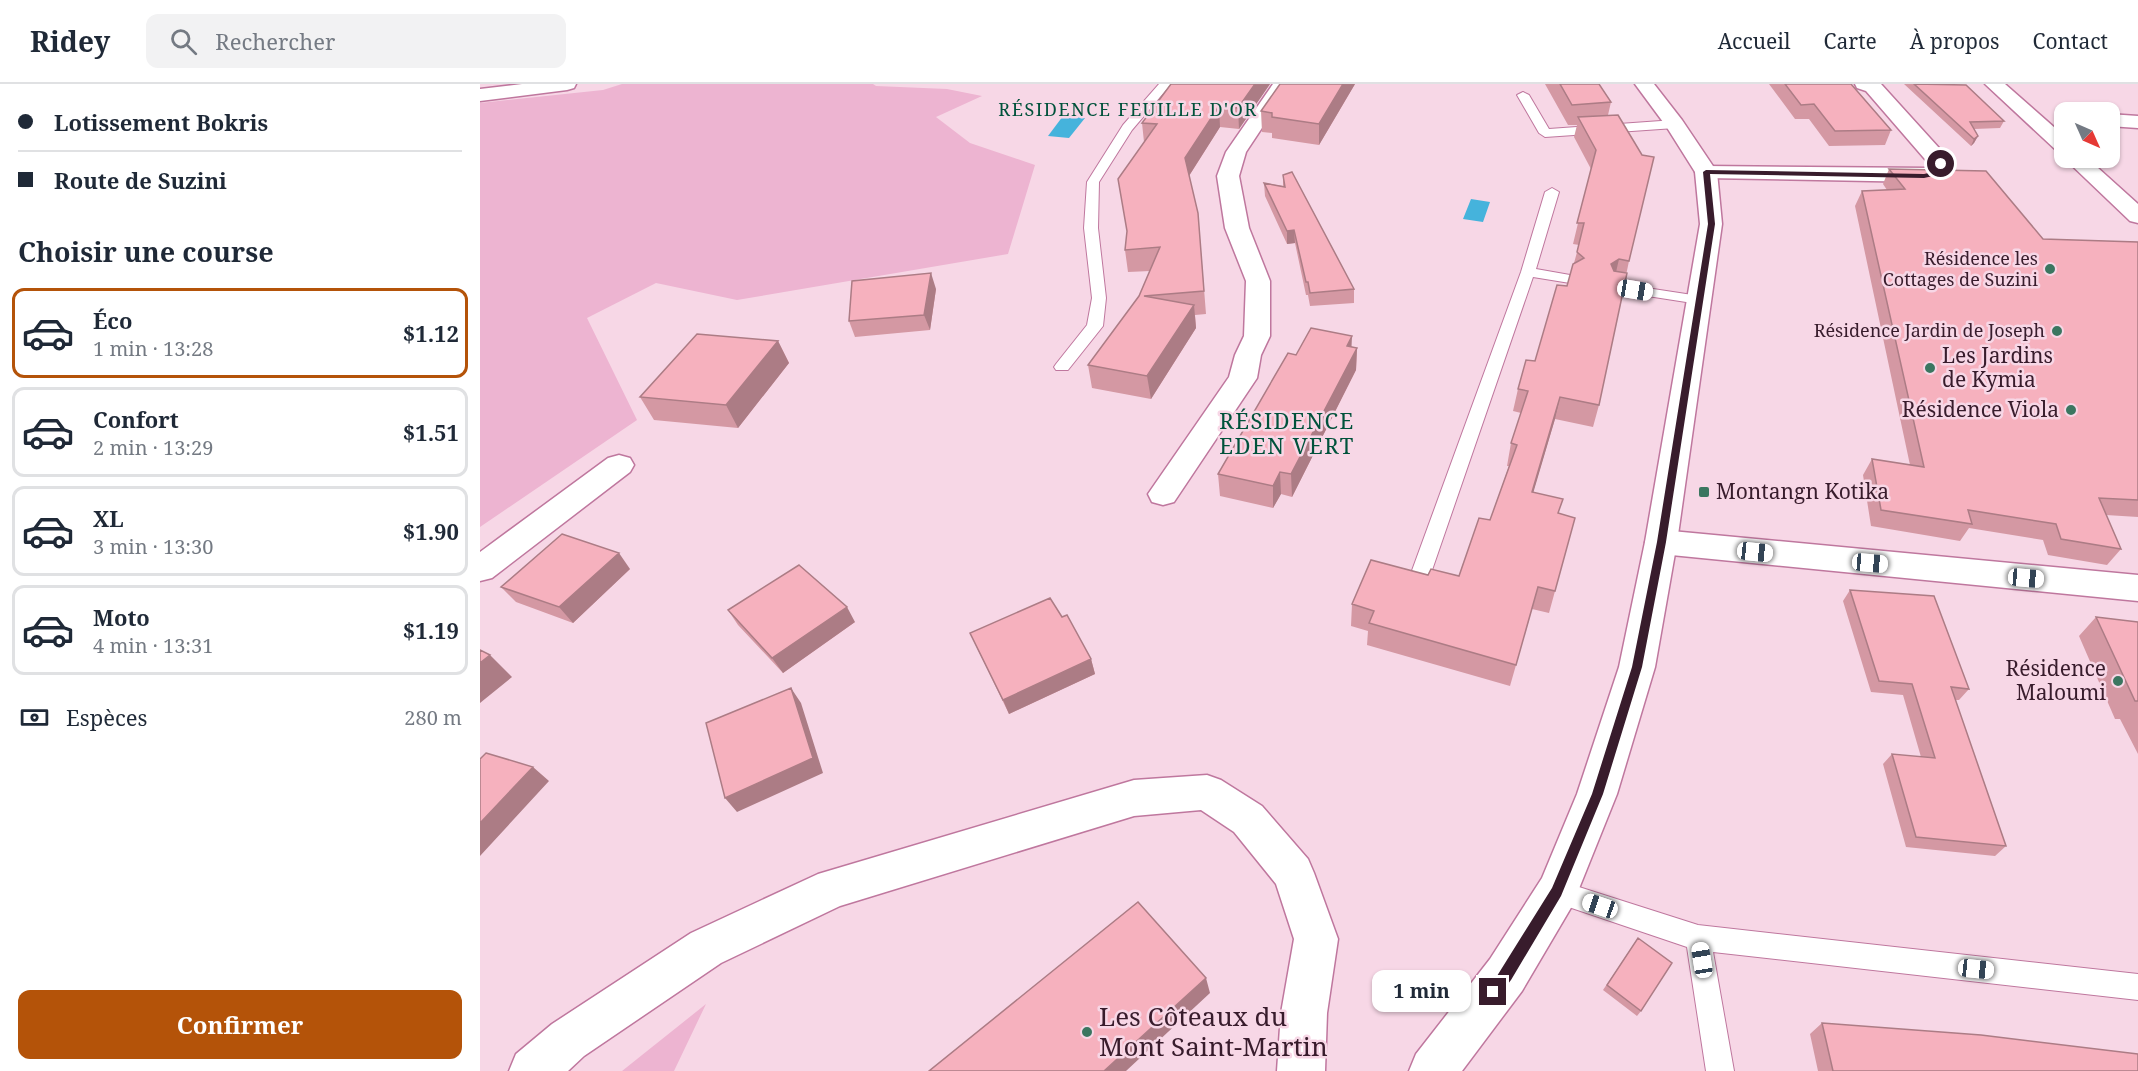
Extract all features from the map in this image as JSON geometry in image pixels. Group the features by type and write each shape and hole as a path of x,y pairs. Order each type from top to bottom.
{"street":[{"path":"480,95 567,84"},
{"path":"1163,494 1243,378 1248,355 1257,336 1257,281 1237,228 1228,176 1236,152 1282,84"},
{"path":"1433,1071 1506,975 1557,892 1598,794 1637,667 1661,542 1712,224 1706,172 1675,124 1644,84"},
{"path":"1706,172 1924,176 1940,173 1941,164 1873,87 1864,84"},
{"path":"1994,84 2054,138"},
{"path":"2030,117 2054,118"},
{"path":"2120,121 2138,122"},
{"path":"2086,168 2138,216"},
{"path":"480,569 620,465"},
{"path":"1661,542 2138,588"},
{"path":"534,1071 568,1040 706,948 833,888 1134,798 1207,792 1248,819 1293,873 1316,939 1304,1012 1301,1071"}],"lane":[{"path":"1062,367 1095,326 1099,298 1091,228 1093,182 1127,128 1165,84"},
{"path":"1523,95 1545,133 1675,124"},
{"path":"1420,576 1528,272 1552,192"},
{"path":"1528,272 1570,279"},
{"path":"1614,286 1699,300"},
{"path":"1557,892 1698,938 2138,987"},
{"path":"1698,938 1720,1071"}],"shaded area":[{"path":"622,84 873,84 947,89 982,96 936,117 970,143 1035,165 1008,254 737,300 656,283 587,318 637,420 480,527 480,103 603,90"},
{"path":"706,1004 674,1071 622,1071"}],"water":[{"path":"1063,116 1085,118 1069,138 1048,136"},
{"path":"1471,199 1490,202 1483,222 1463,219"}],"building":[{"path":"1171,84 1255,84 1238,108 1219,106 1185,158 1198,213 1204,291 1144,296 1194,305 1147,376 1088,365 1139,296 1160,247 1125,250 1127,231 1118,179 1157,124 1142,123"},
{"path":"1280,84 1343,84 1319,124 1272,117 1272,113 1261,111"},
{"path":"1560,84 1599,84 1611,102 1572,105"},
{"path":"1785,84 1851,84 1891,130 1835,131 1814,104 1801,105"},
{"path":"1914,84 1966,85 2004,121 1970,122 1978,136 1974,139"},
{"path":"1618,115 1642,155 1654,157 1629,261 1619,259 1611,264 1614,271 1627,273 1599,405 1560,397 1532,492 1563,499 1558,513 1575,518 1555,591 1538,587 1516,665 1369,623 1374,611 1352,604 1371,560 1428,575 1431,569 1459,576 1479,518 1490,520 1517,445 1511,443 1528,391 1518,389 1526,360 1535,361 1557,285 1567,286 1573,264 1584,258 1577,252 1584,223 1577,223 1596,150 1578,117"},
{"path":"1889,169 1986,171 2043,239 2138,242 2138,500 2099,498 2121,549 2061,539 2056,524 1968,510 1972,524 1881,510 1872,459 1924,467 1862,191 1905,189"},
{"path":"1292,172 1354,289 1310,293 1294,230 1287,231 1264,183 1285,187 1283,175"},
{"path":"931,273 924,315 849,321 852,281"},
{"path":"1311,328 1352,336 1347,346 1357,348 1291,474 1280,472 1273,486 1218,474 1288,353 1296,355"},
{"path":"697,334 778,341 726,405 640,397"},
{"path":"562,534 619,553 559,607 501,587"},
{"path":"799,565 847,607 772,658 728,610"},
{"path":"1850,590 1934,596 1969,689 1951,687 2006,846 1916,837 1892,754 1935,758 1912,684 1879,681"},
{"path":"1050,598 1062,617 1067,615 1091,659 1003,700 970,633"},
{"path":"2096,617 2138,622 2138,701 2135,701"},
{"path":"480,650 490,655 480,663"},
{"path":"791,688 813,758 725,798 706,723"},
{"path":"486,753 533,767 480,823 480,759"},
{"name":"Les Côteaux du Mont Saint-Martin","path":"1138,902 1206,978 1104,1071 929,1071"},
{"path":"1638,938 1672,963 1641,1011 1607,985"},
{"path":"1822,1023 1981,1035 2138,1054 2138,1071 1833,1071"}],"place":[{"name":"Résidence les Cottages de Suzini","path":"2050,269"},
{"name":"Résidence Jardin de Joseph","path":"2057,331"},
{"name":"Les Jardins de Kymia","path":"1930,368"},
{"name":"Résidence Viola","path":"2071,410"},
{"name":"Montangn Kotika","path":"1704,492"},
{"name":"Résidence Maloumi","path":"2118,681"},
{"name":"Les Côteaux du Mont Saint-Martin","path":"1087,1032"}],"district":[{"name":"RÉSIDENCE FEUILLE D'OR","path":"1128,110"},
{"name":"RÉSIDENCE EDEN VERT","path":"1287,434"}],"route":[{"path":"1493,992 1557,892 1598,794 1637,667 1661,542 1712,224 1706,172 1924,176 1940,173 1941,164"}]}
